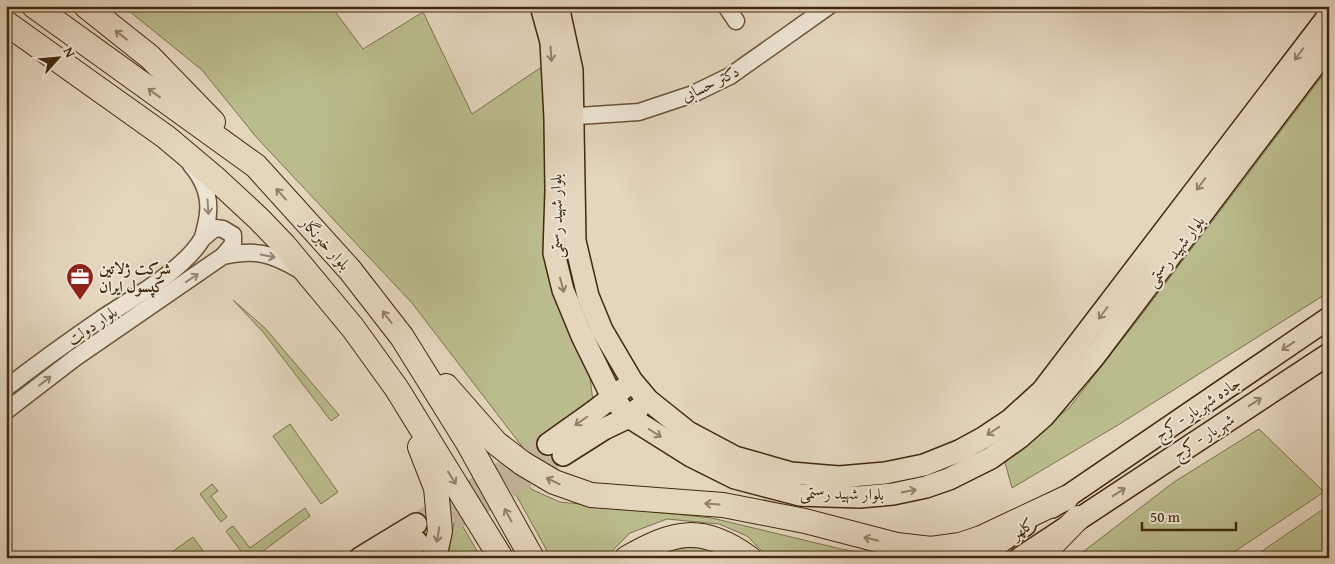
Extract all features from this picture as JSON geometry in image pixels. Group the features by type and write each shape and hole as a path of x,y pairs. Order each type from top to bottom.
{"highway":[{"name":"بلوار خبرنگار","path":"34,6 256,166 350,270 402,337 468,443 532,558"},
{"path":"86,6 150,57 256,166"},
{"name":"بلوار خبرنگار","path":"6,23 166,137 218,180 259,219 353,328 397,389 501,558"},
{"path":"402,337 496,443 522,463 554,482 591,495 723,505 805,521 897,545 932,549 960,545 981,538 1066,498"},
{"path":"397,389 436,488 440,531 422,541"},
{"path":"1039,558 1078,518"},
{"path":"626,558 650,544 684,534 710,537 733,546 749,558"}],"main road":[{"name":"بلوار شهید رستمی","path":"541,6 550,42 564,117 576,241 588,296 602,330 632,381 648,400 688,432 735,457 792,473 839,477 904,470 959,452 1010,420 1042,391 1329,15"},
{"name":"بلوار شهید رستمی","path":"558,6 572,70 564,117 556,190 554,252 563,290 582,336 612,397 629,416 691,456 735,478 800,495 860,497 893,494 926,487 991,458 1019,438 1044,416 1094,357 1329,46"},
{"name":"جاده شهریار - کرج","path":"1066,498 1329,318"},
{"name":"شهریار - کرج","path":"1078,518 1329,354"},
{"path":"632,381 556,449 604,429 629,416 648,400"},
{"name":"کلهر","path":"978,558 1066,498"},
{"name":"کلهر","path":"1020,558 1078,518"},
{"path":"360,558 422,541"},
{"path":"391,558 422,541"}],"street":[{"path":"726,6 736,21"},
{"name":"دکتر حسابی","path":"564,117 639,112 693,94 730,76 828,6"},
{"path":"6,32 30,39"},
{"name":"بلوار دولت","path":"6,388 54,351 163,277 187,257 203,238 210,212 206,191 196,171 166,137"},
{"path":"203,238 215,228 223,229 232,235 233,244 223,256"},
{"name":"بلوار دولت","path":"6,411 75,358 223,256 250,252 277,257 309,276"}],"green space":[{"path":"123,6 331,6 363,49 423,12 472,114 543,66 545,185 550,263 589,369 593,402 558,430 524,449 412,303 257,138 202,70"},
{"path":"1329,67 1329,292 1118,425 1012,488 1004,459 1069,408"},
{"path":"233,300 265,328 339,415 331,421 263,332"},
{"path":"290,424 338,492 321,504 273,436"},
{"path":"1259,429 1324,492 1225,558 1075,558 1174,482"},
{"path":"500,466 533,490 560,502 712,518 841,549 893,558 769,558 747,536 719,524 667,519 630,533 605,558 551,558"},
{"path":"212,484 218,491 211,496 227,517 221,522 200,494"},
{"path":"1329,505 1329,558 1252,558"},
{"path":"305,508 310,516 254,558 246,558 226,531 233,526 250,548"},
{"path":"459,520 481,558 448,558 454,522"},
{"path":"193,537 208,558 165,558 165,557"},
{"path":"679,546 707,547 729,558 644,558"}],"tunnel":[{"path":"416,524 548,444"},
{"path":"426,537 563,455"}],"place":[{"name":"شرکت ژلاتین کپسول ایران","path":"80,301"}]}
